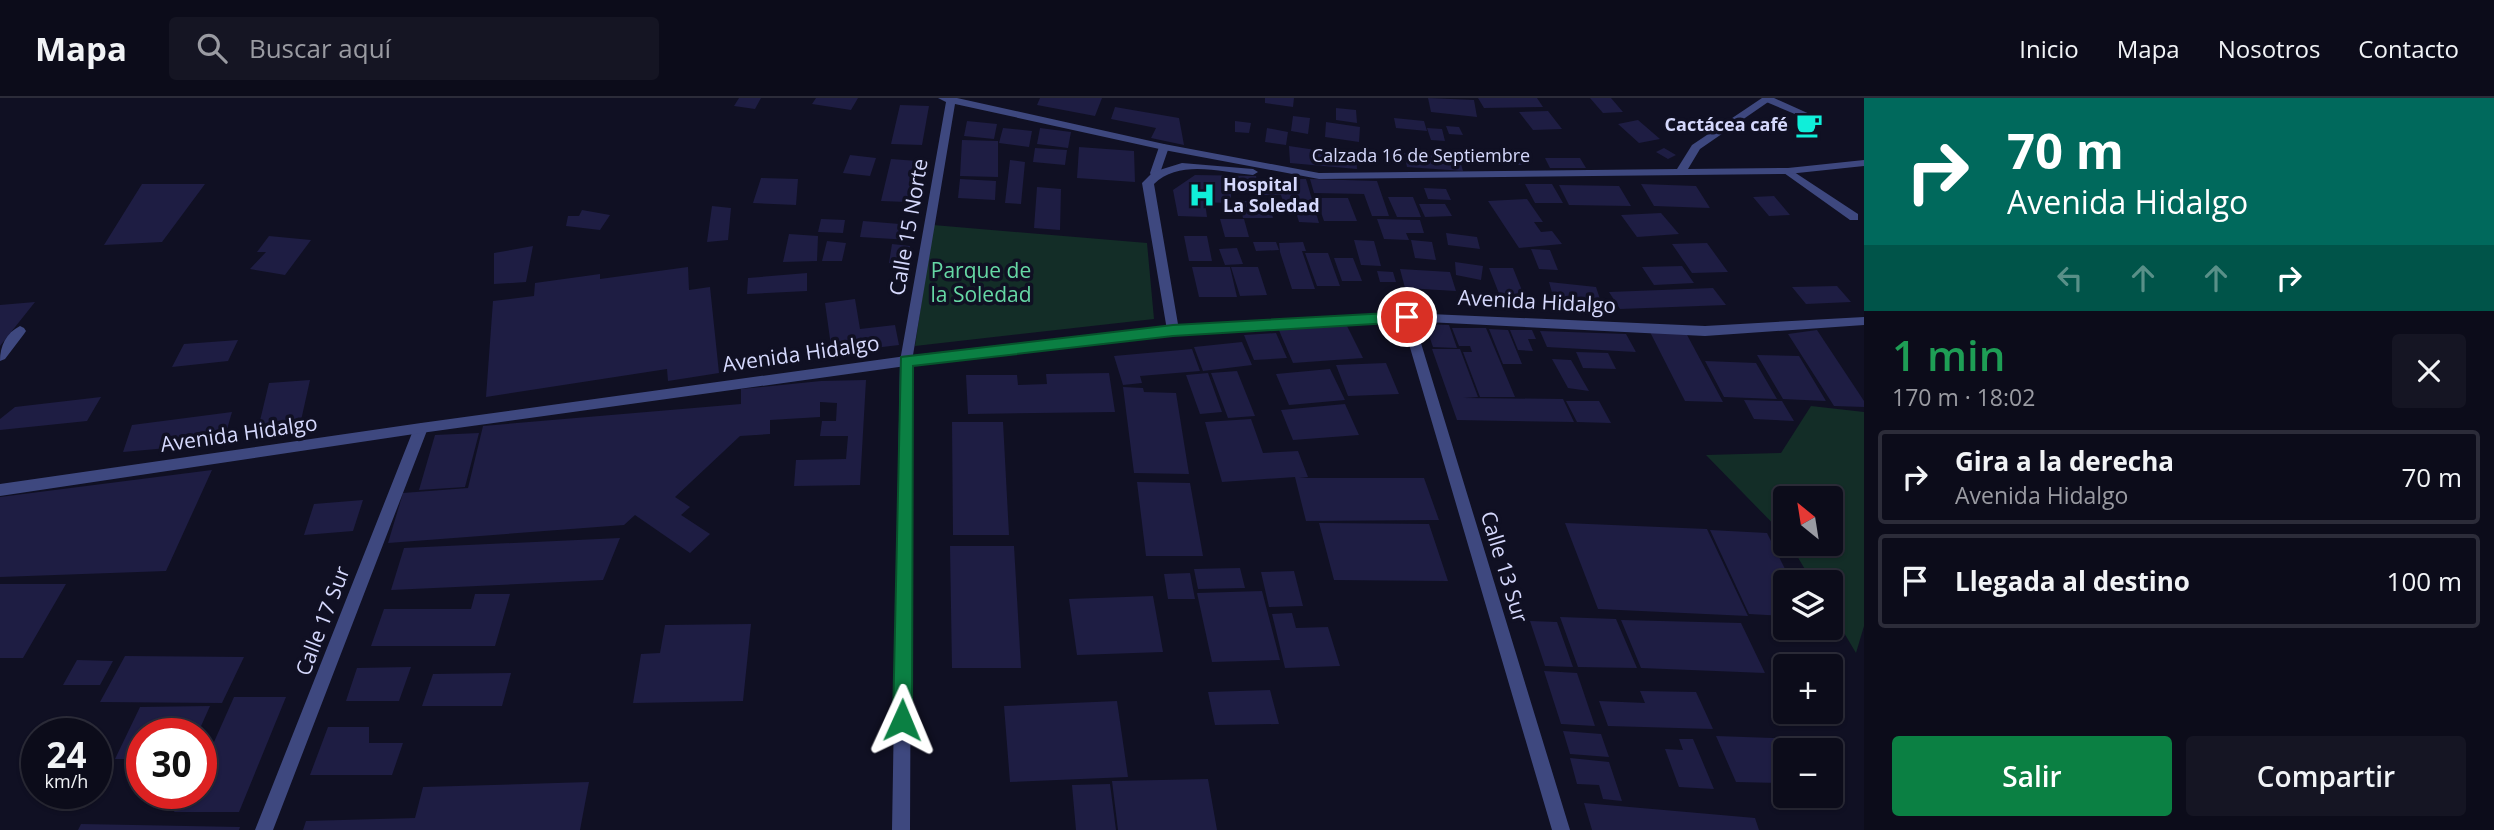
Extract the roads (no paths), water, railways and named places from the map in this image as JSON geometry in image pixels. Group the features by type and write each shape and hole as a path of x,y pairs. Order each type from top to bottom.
{"street":[{"path":"1680,172 1696,147 1768,98 1818,120"},
{"name":"Calzada 16 de Septiembre","path":"947,99 1164,148 1319,176 1788,171 1864,163"},
{"name":"Calle 15 Norte","path":"901,830 906,361 947,99"},
{"path":"1164,148 1155,173 1148,183 1173,331"},
{"path":"1155,173 1178,167 1319,176"},
{"path":"1788,171 1854,217"},
{"name":"Avenida Hidalgo","path":"0,490 906,361 1173,331 1407,317 1705,331 1864,321"},
{"name":"Calle 13 Sur","path":"1407,317 1561,830"},
{"path":"0,356 20,331"},
{"name":"Calle 17 Sur","path":"264,830 421,428"}],"place":[{"name":"Cactácea café","path":"1809,125"},
{"name":"Hospital La Soledad","path":"1202,195"}],"park label":[{"name":"Parque de la Soledad","path":"981,283"}]}
